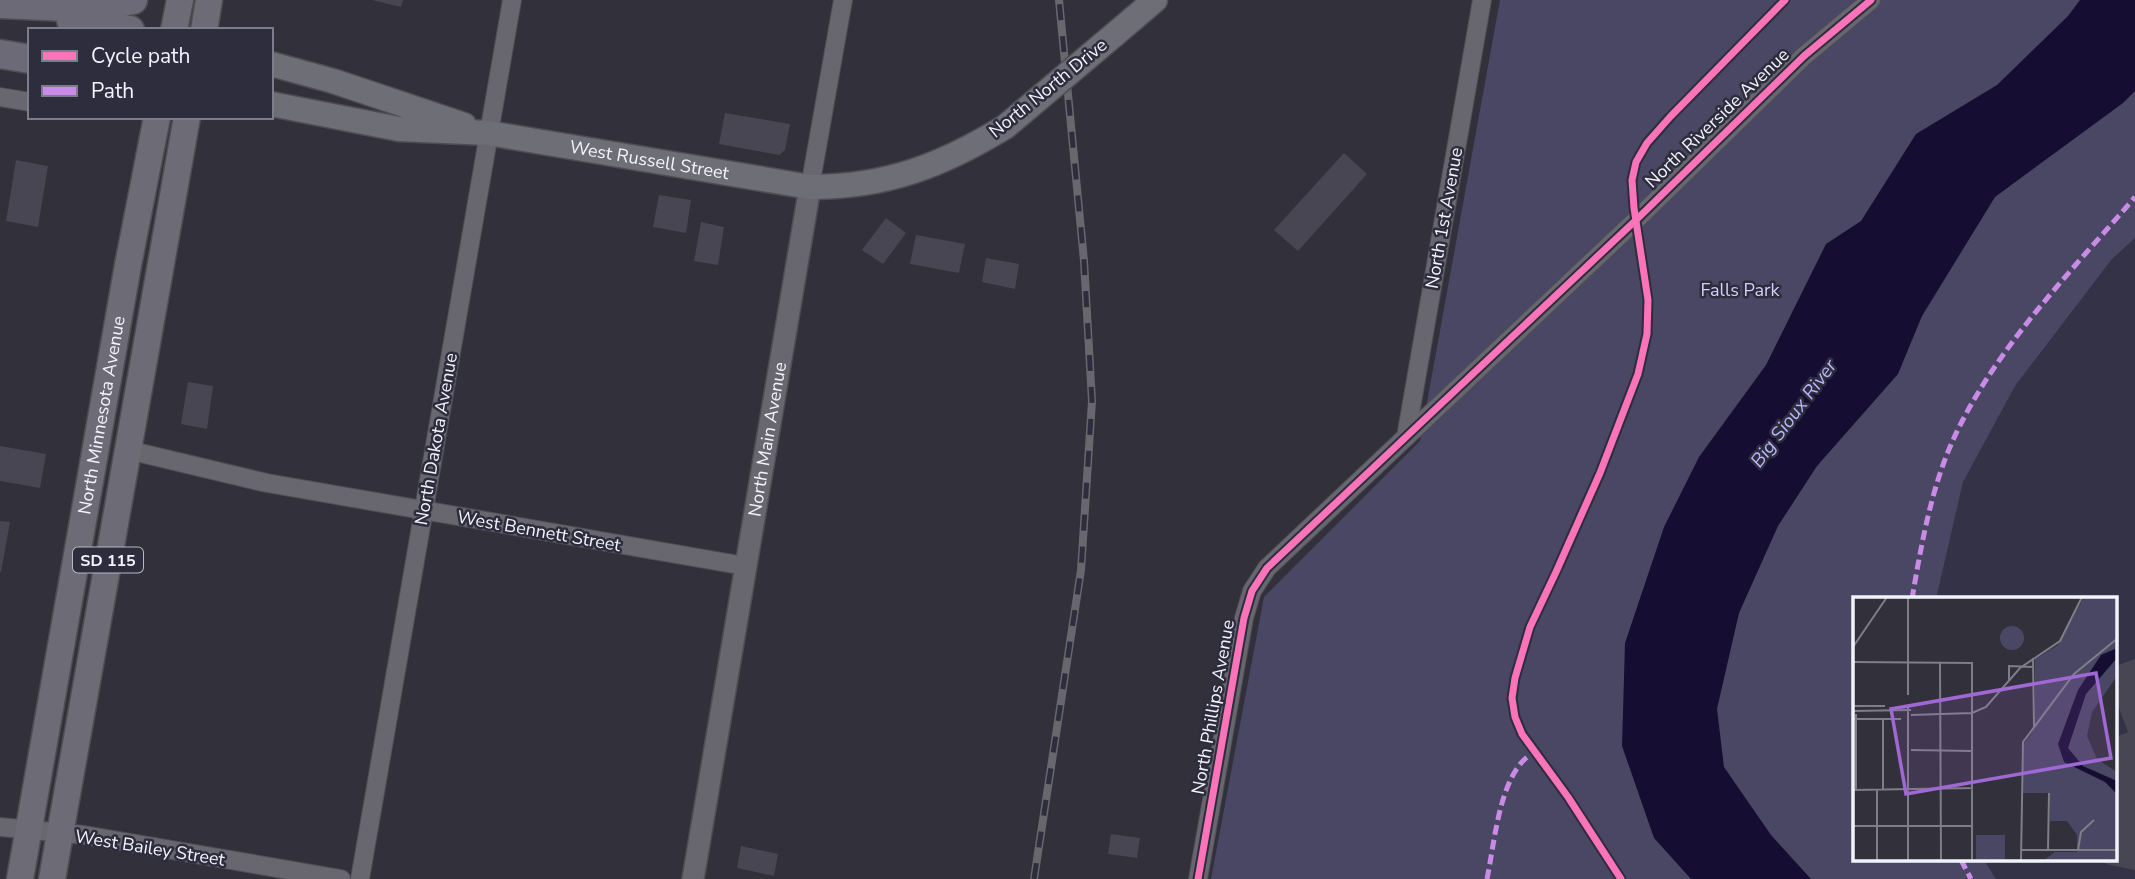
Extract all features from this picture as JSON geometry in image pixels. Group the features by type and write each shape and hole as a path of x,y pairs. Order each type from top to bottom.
{"highway":[{"path":"0,6 90,8 133,0"},
{"path":"0,6 119,28"},
{"path":"0,54 28,59"}],"main road":[{"path":"174,28 180,0"},
{"path":"204,28 209,0"},
{"name":"North North Drive","path":"810,187 844,187 877,182 910,174 965,151 1004,128 1155,0"},
{"name":"West Russell Street","path":"273,65 333,81 488,133"},
{"name":"West Russell Street","path":"273,104 399,129 488,133 810,187"},
{"name":"North Minnesota Avenue","path":"20,879 128,265 157,119"},
{"name":"North Minnesota Avenue","path":"52,879 187,119"}],"street":[{"name":"North Dakota Avenue","path":"360,879 512,0"},
{"name":"North Main Avenue","path":"693,879 843,0"},
{"name":"North 1st Avenue","path":"1406,437 1482,0"},
{"name":"North Riverside Avenue","path":"1406,437 1635,221 1804,56 1871,0"},
{"path":"0,97 28,102"},
{"name":"North Phillips Avenue","path":"1198,879 1244,618 1252,591 1267,568 1406,437"},
{"name":"West Bennett Street","path":"128,450 267,483 745,566"},
{"name":"West Bailey Street","path":"0,828 84,835 341,879"}],"shaded area":[{"path":"2135,238 2135,879 1996,879 1985,862 2118,862 2118,597 1936,597 1963,482 2015,386 2112,259"}],"green space":[{"name":"Falls Park","path":"1500,0 2135,0 2135,238 2112,259 2015,386 1963,482 1936,597 1853,597 1853,862 1985,862 1996,879 1211,879 1264,597 1420,441"}],"water":[{"name":"Big Sioux River","path":"2080,0 2135,0 2135,91 2123,103 1995,197 1922,316 1898,374 1817,466 1778,526 1739,613 1717,709 1724,767 1771,835 1811,879 1691,879 1654,838 1622,746 1625,643 1664,527 1699,457 1766,365 1826,244 1861,221 1916,134 1997,85 2068,16"}],"building":[{"path":"372,0 403,0 401,7"},
{"path":"725,113 790,124 785,150 779,155 719,144"},
{"path":"1344,153 1367,174 1298,251 1274,230"},
{"path":"16,160 48,166 38,227 6,221"},
{"path":"659,195 691,200 686,233 653,227"},
{"path":"886,218 906,233 883,264 862,250"},
{"path":"701,222 724,227 718,265 694,261"},
{"path":"916,235 965,244 959,273 910,264"},
{"path":"986,258 1019,264 1015,289 982,282"},
{"path":"188,382 213,386 207,429 181,424"},
{"path":"0,446 46,454 40,488 0,481"},
{"path":"0,521 10,522 1,572 0,572"},
{"path":"2135,659 2135,870 2105,862 2118,862 2118,736 2128,732 2118,705 2118,665"},
{"path":"1111,834 1140,838 1137,858 1108,854"},
{"path":"741,846 778,854 774,876 737,868"}],"railway":[{"path":"1034,879 1081,570 1092,401 1084,261 1059,0"}],"marked path":[{"path":"1912,597 1923,538 1939,478 1953,440 1970,406 2035,312 2135,197"},
{"path":"1487,879 1498,821 1511,778 1525,759 1534,752"},
{"path":"1962,862 1971,879"}],"cycle path":[{"path":"1621,879 1568,797 1522,734 1515,717 1512,698 1515,678 1530,627 1600,473 1638,374 1647,334 1648,300 1634,208 1632,180 1636,162 1647,143 1670,117 1785,0"},
{"path":"1198,879 1244,618 1252,591 1267,568 1635,221 1804,56 1871,0"}]}
